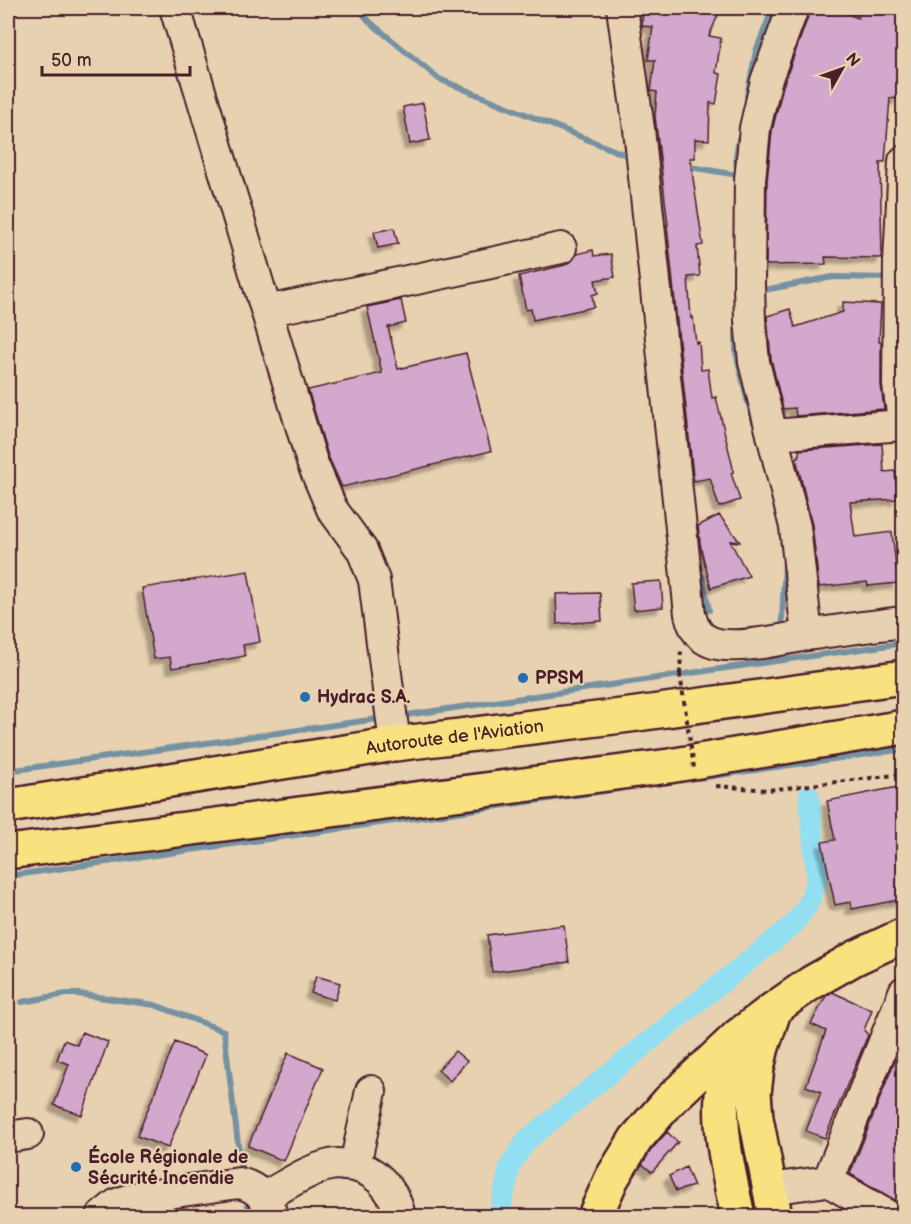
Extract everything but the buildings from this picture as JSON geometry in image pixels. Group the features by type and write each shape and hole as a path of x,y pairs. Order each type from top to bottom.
{"main road":[{"name":"Autoroute de l'Aviation","path":"8,806 395,744 630,715 903,677"},
{"path":"8,852 669,766 903,727"},
{"path":"596,1216 612,1179 636,1139 669,1101 738,1036 811,983 855,958 903,936"},
{"path":"772,1203 756,1118 754,1094 762,1047 775,1008"},
{"path":"738,1036 726,1072 721,1121 738,1216"}],"street":[{"path":"174,8 312,462 333,508 362,550 374,580 395,744"},
{"path":"622,8 639,129 692,625 700,636 712,643 730,645 762,643 903,622"},
{"path":"793,8 766,81 756,128 750,180 749,284 754,362 795,527 807,635"},
{"path":"772,435 903,426 898,385 903,160"},
{"path":"267,311 561,248"},
{"path":"772,1203 828,1181 903,992"},
{"path":"355,1165 371,1091"},
{"path":"102,1216 117,1204 133,1198 239,1183 252,1186 268,1207 309,1173 332,1164 355,1165 372,1172 386,1184 398,1206 400,1216"},
{"path":"828,1181 888,1216"}],"path":[{"path":"681,642 680,674 694,768"},
{"path":"735,787 768,790 903,774"}],"waterway":[{"path":"358,8 370,22 439,79 633,158"},
{"path":"637,8 639,25"},
{"path":"747,96 756,51 773,8"},
{"path":"737,170 736,157 739,138"},
{"path":"684,166 738,175"},
{"path":"759,291 833,277 891,278"},
{"path":"671,286 677,345"},
{"path":"736,324 736,352 754,422"},
{"path":"782,620 785,562"},
{"path":"702,576 709,610"},
{"path":"684,674 904,643"},
{"path":"400,716 678,675"},
{"path":"8,771 384,718"},
{"path":"699,778 904,749"},
{"path":"8,876 619,789"},
{"path":"499,1216 510,1166 526,1141 793,925 808,905 817,879 809,796"},
{"path":"22,1002 78,994 155,1005 224,1031 241,1168"},
{"path":"247,1198 249,1216"}],"place":[{"name":"PPSM","path":"523,678"},
{"name":"Hydrac S.A.","path":"305,697"},
{"name":"École Régionale de Sécurité Incendie","path":"76,1167"}]}
